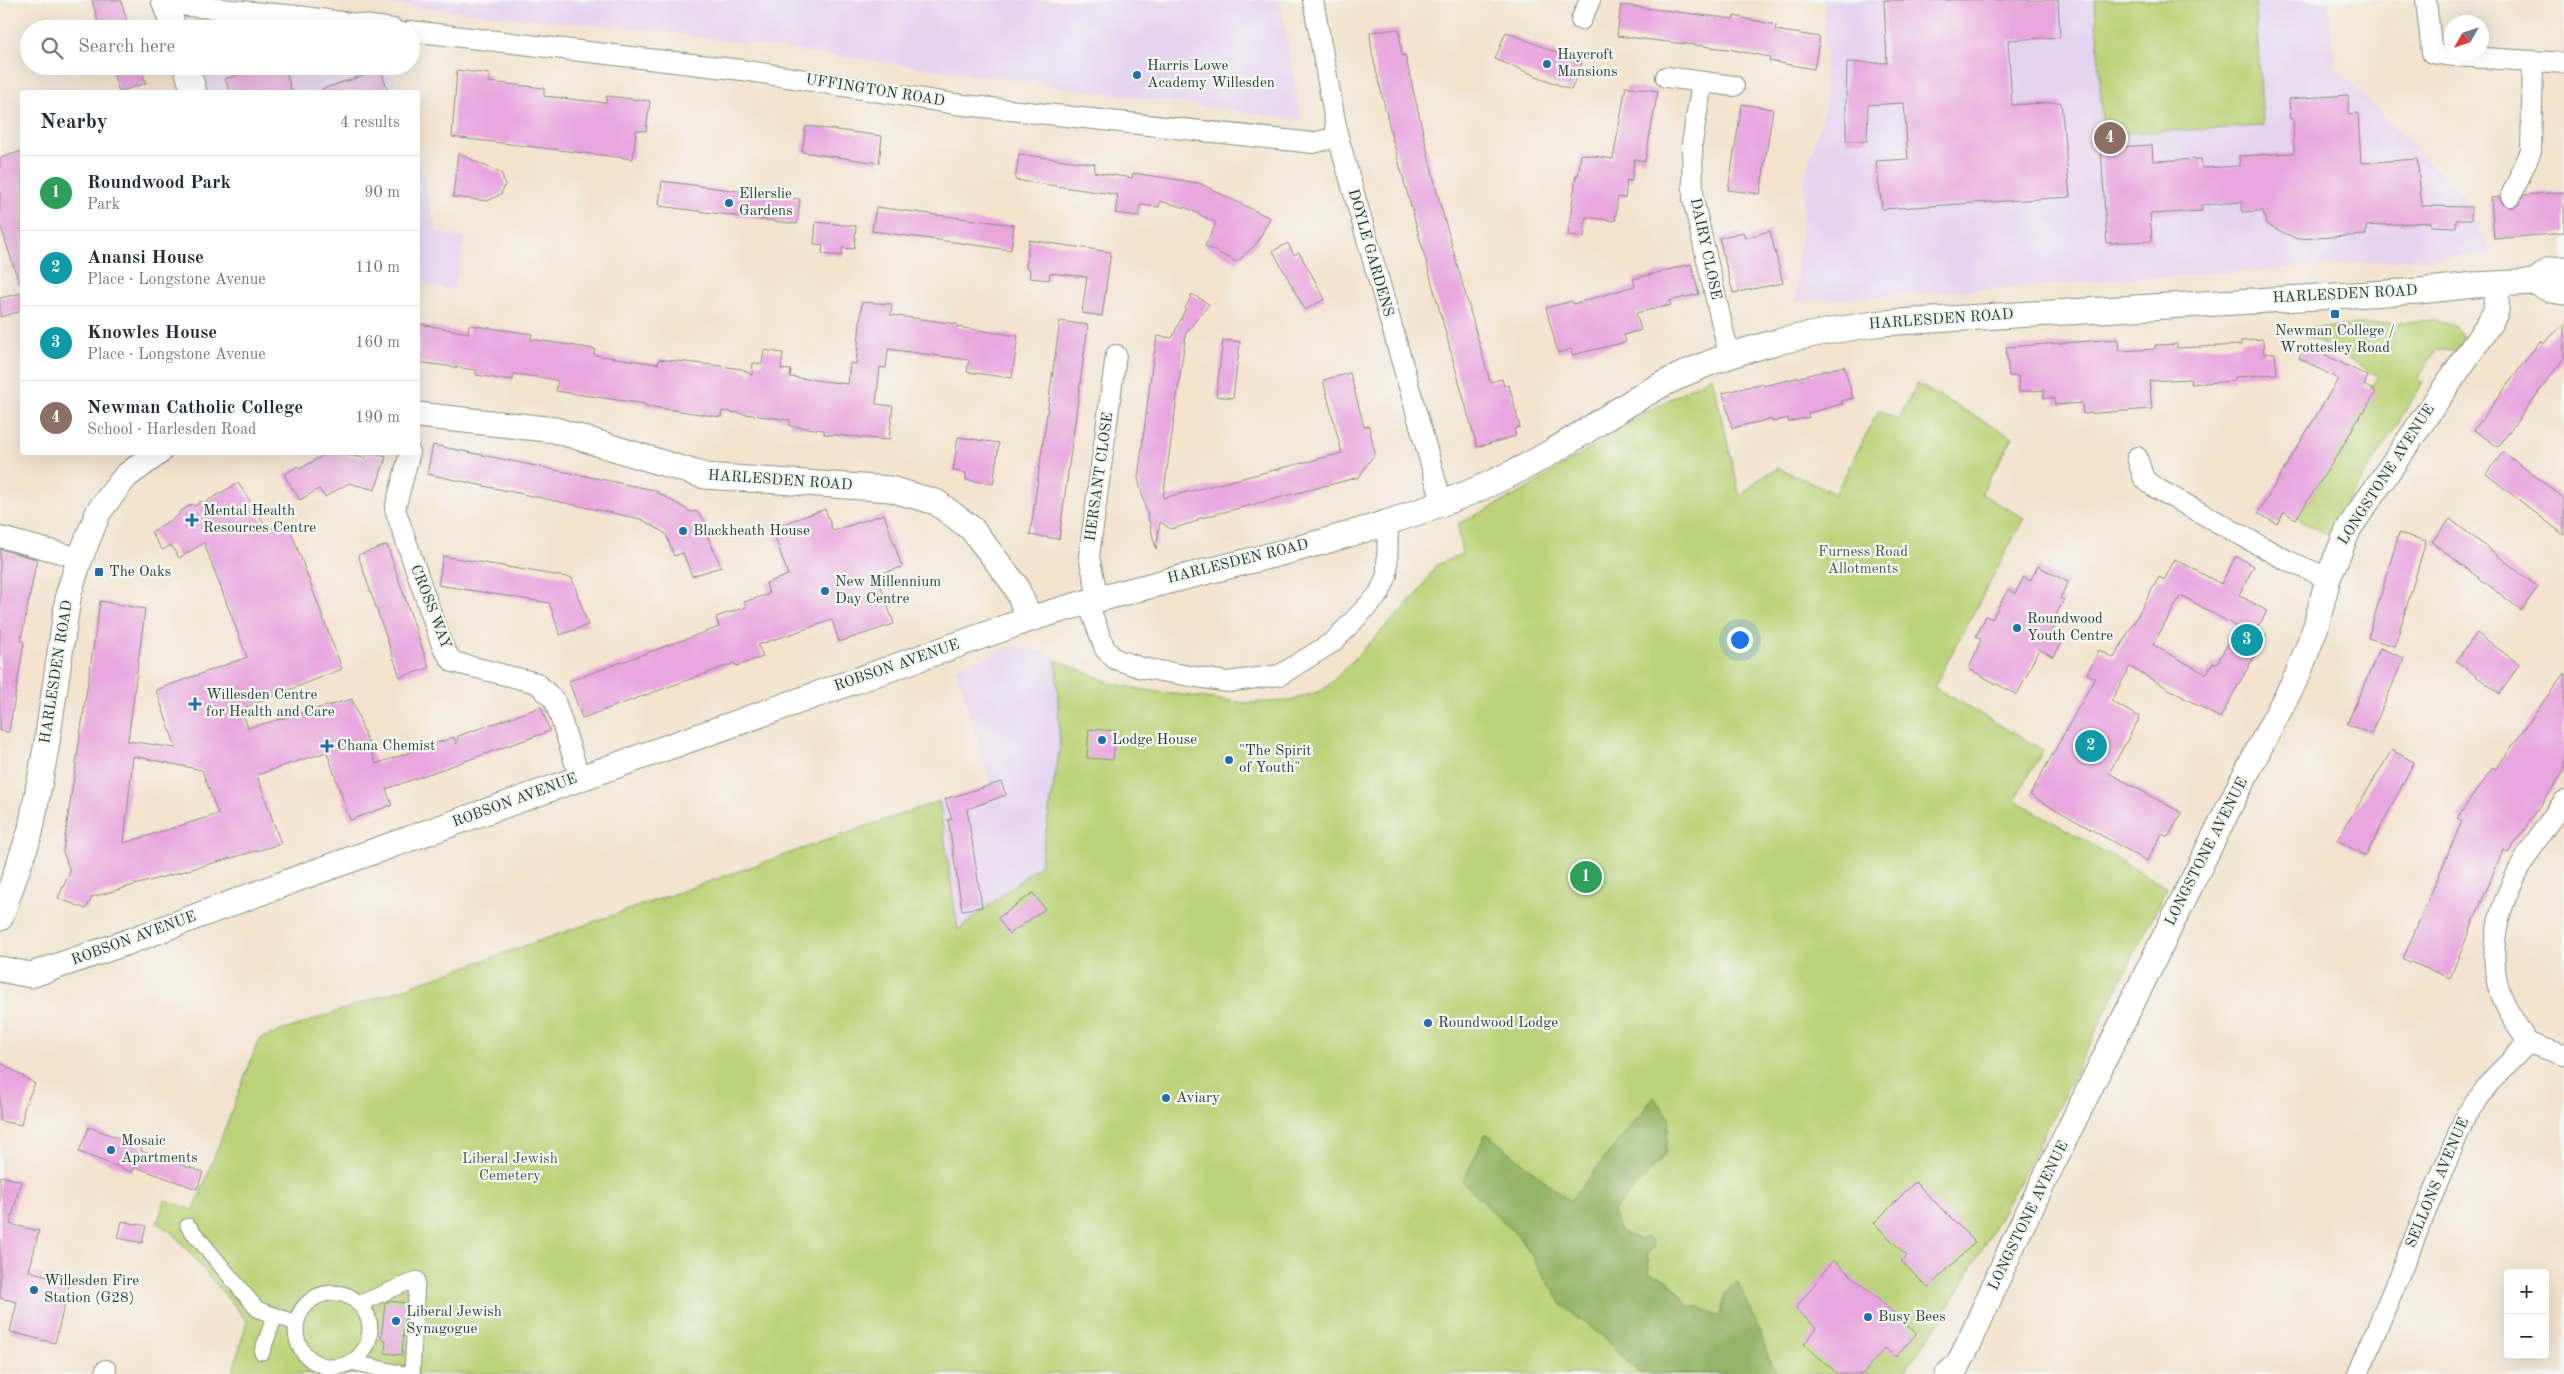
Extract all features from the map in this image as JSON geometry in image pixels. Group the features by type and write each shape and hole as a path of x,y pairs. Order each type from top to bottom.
{"street":[{"name":"DOYLE GARDENS","path":"1314,0 1338,137 1442,503"},
{"path":"1581,20 1590,0"},
{"path":"2426,0 2432,53 2564,62"},
{"path":"171,20 165,2 328,20"},
{"name":"UFFINGTON ROAD","path":"420,32 742,70 955,104 1109,122 1312,143 1338,137"},
{"path":"2511,196 2531,151 2533,61"},
{"path":"189,75 193,90"},
{"path":"1666,77 1734,86"},
{"name":"DAIRY CLOSE","path":"1702,82 1692,143 1693,199 1729,355"},
{"name":"HARLESDEN ROAD","path":"2535,282 2550,270 2564,269"},
{"name":"HARLESDEN ROAD","path":"420,415 555,430 705,476 890,489 936,502 972,529 1015,584 1030,619 1092,599 1239,565 1442,503 1507,476 1664,384 1729,355 1808,333 1882,323 2419,291 2485,284 2535,282 2551,290 2564,292"},
{"name":"LONGSTONE AVENUE","path":"1956,1371 2017,1235 2229,807 2298,674 2316,626 2328,578 2349,528 2478,338 2485,284"},
{"name":"HERSANT CLOSE","path":"1092,599 1089,556 1116,355"},
{"name":"HARLESDEN ROAD","path":"0,918 30,833 46,748 69,592 80,558 99,511 126,476 155,455"},
{"name":"CROSS WAY","path":"409,455 396,509 443,648 453,662 537,683 555,701 580,778"},
{"path":"2137,458 2144,479 2154,487 2286,560 2328,578"},
{"path":"1092,599 1105,649 1115,659 1142,668 1227,682 1280,675 1332,642 1379,594 1387,575 1388,521"},
{"path":"0,537 80,558"},
{"name":"ROBSON AVENUE","path":"0,969 31,975 40,972 1030,619"},
{"path":"2564,801 2517,869 2503,903 2494,949 2498,983 2509,1014 2528,1043 2564,1054"},
{"name":"SELLONS AVENUE","path":"2358,1374 2466,1115 2492,1080 2528,1043"},
{"path":"188,1226 257,1309 296,1323"},
{"path":"358,1304 417,1279 412,1374"},
{"path":"331,1293 343,1295 358,1304 368,1320 369,1333 362,1352 351,1362 340,1366 328,1367 312,1360 300,1347 296,1323 305,1307 319,1296 331,1293"},
{"path":"262,1352 275,1316"},
{"path":"351,1362 404,1374"}],"shaded area":[{"name":"Harris Lowe Academy Willesden","path":"343,0 1280,0 1302,120 656,31"},
{"path":"1825,0 2328,0 2335,67 2463,197 2493,254 1795,302 1806,172 1826,103"},
{"path":"205,75 393,75 398,90 209,90"},
{"path":"420,164 437,232 465,239 454,290 420,284"},
{"path":"1013,646 1044,652 1056,660 1060,748 1040,865 958,930 939,801 991,785 956,668"}],"green space":[{"path":"2095,0 2255,0 2263,126 2103,134"},
{"path":"2434,320 2456,326 2464,338 2457,351 2436,350 2418,379 2423,383 2327,535 2289,513 2378,376 2296,329"},
{"path":"1712,376 1740,497 1762,476 1779,468 1835,494 1879,410 1898,420 1917,384 2013,437 1981,494 2024,518 1934,687 2043,750 2015,800 2167,888 2059,1105 1991,1233 1950,1305 1927,1341 1902,1374 232,1374 247,1321 172,1232 157,1223 165,1200 194,1210 259,1039 939,801 958,930 1040,865 1060,748 1056,660 1114,684 1151,691 1246,703 1288,701 1321,691 1419,592 1436,565 1462,554 1458,524 1522,492 1641,415"},
{"path":"1654,1097 1669,1117 1666,1154 1613,1211 1619,1231 1640,1240 1647,1237 1653,1242 1654,1247 1647,1253 1650,1274 1667,1278 1689,1307 1700,1307 1720,1316 1726,1293 1737,1281 1755,1319 1770,1362 1779,1374 1640,1374 1606,1339 1563,1306 1521,1239 1463,1182 1486,1133 1570,1201"}],"building":[{"path":"92,0 121,0 127,20 98,20"},
{"path":"1884,0 2058,0 2060,37 2008,40 2012,105 2061,102 2070,197 1882,209 1876,161 1908,159 1904,103 1868,105 1867,141 1846,141 1846,95 1847,62 1887,63"},
{"path":"1621,5 1734,19 1734,16 1776,25 1775,30 1820,37 1814,69 1769,61 1770,57 1728,49 1617,36"},
{"path":"1399,29 1402,56 1405,55 1438,196 1490,382 1502,379 1504,386 1509,385 1520,427 1514,429 1516,436 1477,447 1392,137 1372,53 1370,32"},
{"name":"Haycroft Mansions","path":"1506,32 1582,63 1571,90 1495,59"},
{"path":"457,70 490,74 489,82 544,88 544,96 606,103 607,96 650,101 646,131 636,130 633,159 452,137"},
{"path":"114,75 143,75 146,83 125,90 118,90"},
{"path":"237,75 287,75 291,90 229,90 225,79"},
{"path":"365,75 383,75 387,90 322,90"},
{"path":"1626,86 1658,91 1645,161 1634,159 1632,181 1627,180 1625,198 1618,197 1615,221 1586,217 1584,237 1568,235 1576,175 1578,176 1581,154 1613,159"},
{"path":"2348,95 2349,114 2358,113 2361,163 2417,159 2422,206 2471,207 2471,220 2456,220 2456,227 2431,226 2431,222 2366,226 2366,235 2297,239 2266,224 2263,211 2242,212 2242,202 2202,205 2202,211 2150,214 2152,241 2107,243 2101,148 2152,145 2153,161 2201,159 2202,168 2240,166 2239,156 2294,153 2293,119 2290,119 2289,99"},
{"path":"1742,104 1773,109 1760,194 1728,190"},
{"name":"Ellerslie Gardens","path":"806,126 882,136 879,163 802,152"},
{"path":"20,152 20,283 0,224 0,158"},
{"path":"458,153 502,174 505,185 501,194 488,201 453,197"},
{"path":"1019,154 1095,164 1094,172 1132,178 1133,173 1199,183 1270,218 1257,243 1237,262 1205,246 1216,223 1187,208 1160,201 1159,207 1140,205 1139,216 1115,213 1118,195 1015,180"},
{"name":"Ellerslie Gardens","path":"662,181 800,199 797,224 659,206"},
{"path":"2564,192 2564,233 2494,239 2491,198 2499,197 2502,203 2512,208 2518,205 2524,195"},
{"path":"876,207 1014,225 1011,250 872,231"},
{"path":"816,222 856,226 854,249 842,248 842,256 822,254 823,245 814,244"},
{"path":"1770,231 1783,283 1733,293 1719,238 1743,232 1745,238"},
{"path":"1029,240 1111,252 1102,316 1082,313 1087,277 1050,273 1049,280 1029,278 1030,269 1026,268"},
{"path":"1288,243 1294,255 1299,252 1325,299 1305,310 1273,251"},
{"path":"1691,264 1699,294 1669,301 1671,305 1636,313 1641,330 1624,335 1626,342 1572,355 1571,349 1558,353 1546,308 1572,301 1573,304 1635,286 1633,279"},
{"path":"20,293 20,312 0,317 0,298"},
{"path":"1192,294 1209,304 1186,333 1163,498 1342,453 1323,380 1350,373 1364,427 1369,426 1375,453 1359,477 1197,519 1198,521 1171,529 1160,522 1156,549 1138,478 1152,367 1157,336 1172,338"},
{"path":"862,302 892,304 891,315 957,324 957,327 1018,336 1012,378 967,372 969,360 888,349 886,368 880,367 876,404 893,406 889,440 824,434 824,430 790,426 790,420 722,411 721,417 645,406 645,404 556,391 558,381 545,378 514,374 513,380 494,378 476,375 476,370 420,362 420,324 468,333 469,325 532,334 531,339 595,349 594,355 658,364 659,359 713,365 742,369 752,375 753,363 762,364 764,350 783,353 781,369 791,370 790,377 848,384 850,363 856,364"},
{"path":"1060,321 1088,325 1059,539 1030,535"},
{"path":"2564,324 2564,358 2498,447 2474,430 2540,341 2543,344"},
{"path":"2118,339 2119,351 2155,349 2155,345 2177,344 2177,348 2241,345 2241,341 2263,339 2264,354 2275,353 2277,374 2235,377 2235,381 2191,384 2190,379 2149,381 2152,409 2083,414 2082,403 2055,405 2054,398 2044,398 2044,390 2019,392 2018,376 2009,376 2006,347"},
{"path":"1223,340 1240,342 1233,398 1216,396"},
{"path":"2305,345 2368,376 2364,385 2376,392 2364,412 2362,411 2342,448 2296,519 2284,512 2277,524 2258,513 2338,379 2299,358"},
{"path":"1844,366 1853,398 1842,401 1842,404 1808,413 1809,417 1789,422 1788,418 1772,422 1771,419 1732,428 1723,393 1763,383 1764,386"},
{"path":"958,437 999,443 993,484 966,480 966,473 953,471"},
{"path":"433,445 654,490 691,512 696,511 707,523 704,528 721,567 692,576 683,553 674,556 666,534 641,519 427,474"},
{"path":"2503,452 2564,498 2564,535 2486,474"},
{"path":"324,455 347,455 365,458 366,455 379,455 386,457 375,490 349,483 325,497 319,489 300,500 284,475 298,466 300,469"},
{"name":"Willesden Centre for Health and Care","path":"238,483 268,529 288,523 342,669 241,709 248,728 352,699 376,764 454,737 457,744 458,736 541,707 550,731 386,789 392,805 350,820 327,752 257,775 281,844 92,897 86,909 58,898 70,872 63,851 100,601 145,609 128,741 176,748 156,690 247,657 204,543 179,558 171,545 162,550 151,532 179,515 179,512 192,504 195,506 201,501 204,503","holes":["133,756 202,770 218,814 124,843"]},
{"name":"New Millennium Day Centre","path":"825,509 833,531 884,514 902,567 877,575 894,624 839,642 832,620 758,645 763,657 736,666 735,663 582,718 569,681 719,627 716,617 746,607 744,602 769,594 766,583 788,575 772,528"},
{"path":"2450,519 2538,587 2521,610 2432,542"},
{"path":"2399,533 2426,541 2395,646 2368,638"},
{"path":"387,545 429,668 400,677 358,555"},
{"path":"0,549 37,559 21,640 24,643 9,732 0,731"},
{"path":"443,556 572,578 588,625 560,635 549,603 438,585"},
{"path":"2236,556 2254,566 2239,595 2267,611 2257,629 2266,635 2220,718 2130,667 2111,701 2140,717 2109,773 2182,813 2168,837 2162,834 2147,861 2030,795 2095,678 2087,674 2099,650 2114,658 2159,577 2164,580 2175,559 2221,584","holes":["2181,595 2237,627 2217,663 2213,663 2206,674 2153,645"]},
{"name":"Roundwood Youth Centre","path":"2038,566 2068,582 2060,598 2064,600 2056,615 2060,617 2051,634 2063,640 2054,657 2039,649 2017,695 1969,669 1981,639 1976,636 1986,616 1992,619 2008,589 2015,593 2024,577 2030,581"},
{"path":"2477,633 2519,664 2500,694 2456,661"},
{"path":"2380,648 2404,658 2371,734 2347,724"},
{"path":"2564,673 2564,771 2508,853 2503,850 2450,978 2403,959 2462,821 2457,818 2493,767 2496,769"},
{"name":"Lodge House","path":"1089,729 1116,731 1113,760 1087,758"},
{"path":"2392,750 2414,762 2366,856 2337,840"},
{"path":"1001,782 1006,795 967,809 982,907 962,910 948,819 952,819 945,799"},
{"path":"1033,893 1045,909 1009,934 998,918"},
{"path":"0,1062 35,1084 25,1105 21,1125 0,1121"},
{"path":"89,1127 142,1147 141,1151 203,1172 197,1189 135,1167 132,1172 79,1152"},
{"name":"Willesden Fire Station (G28)","path":"0,1176 21,1181 10,1224 39,1231 29,1271 70,1282 55,1343 10,1332 17,1302 0,1298"},
{"path":"1915,1182 1975,1242 1928,1288 1901,1261 1907,1256 1874,1223"},
{"path":"122,1221 146,1226 142,1243 118,1238"},
{"name":"Busy Bees","path":"1833,1260 1917,1333 1896,1357 1885,1348 1863,1374 1838,1374 1804,1344 1817,1328 1795,1309"},
{"name":"Liberal Jewish Synagogue","path":"389,1301 406,1303 402,1355 385,1353 386,1340 381,1339 385,1303"}],"place":[{"name":"Haycroft Mansions","path":"1547,64"},
{"name":"Harris Lowe Academy Willesden","path":"1137,75"},
{"name":"Newman Catholic College","path":"2110,138"},
{"name":"Ellerslie Gardens","path":"729,203"},
{"name":"Newman College / Wrottesley Road","path":"2335,314"},
{"name":"Mental Health Resources Centre","path":"192,520"},
{"name":"Blackheath House","path":"683,531"},
{"name":"The Oaks","path":"99,572"},
{"name":"New Millennium Day Centre","path":"825,591"},
{"name":"Roundwood Youth Centre","path":"2017,628"},
{"name":"Knowles House","path":"2247,640"},
{"name":"Willesden Centre for Health and Care","path":"195,704"},
{"name":"Lodge House","path":"1102,740"},
{"name":"Chana Chemist","path":"327,746"},
{"name":"Anansi House","path":"2091,746"},
{"name":"\"The Spirit of Youth\"","path":"1229,760"},
{"name":"Roundwood Park","path":"1586,877"},
{"name":"Roundwood Lodge","path":"1428,1023"},
{"name":"Aviary","path":"1166,1098"},
{"name":"Mosaic Apartments","path":"111,1150"},
{"name":"Willesden Fire Station (G28)","path":"34,1290"},
{"name":"Busy Bees","path":"1868,1317"},
{"name":"Liberal Jewish Synagogue","path":"396,1321"}],"park label":[{"name":"Furness Road Allotments","path":"1863,560"},
{"name":"Liberal Jewish Cemetery","path":"510,1168"}]}
